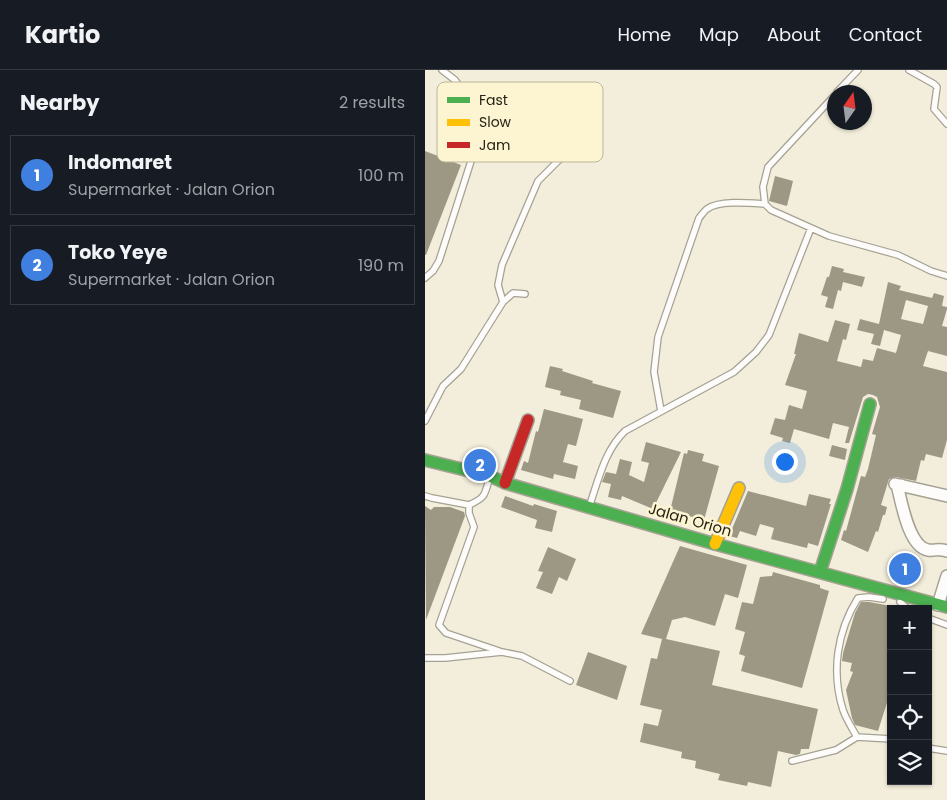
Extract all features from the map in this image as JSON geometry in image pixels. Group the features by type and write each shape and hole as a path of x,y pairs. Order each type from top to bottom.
{"main road":[{"path":"820,572 847,489 870,404"},
{"path":"505,483 528,420"},
{"name":"Jalan Orion","path":"425,460 490,476 505,483 715,544 820,572 903,599 942,606"},
{"path":"715,544 739,488"}],"street":[{"path":"947,496 898,484 906,520 914,540 919,546 928,550 939,548 947,551"},
{"path":"942,606 947,576"}],"lane":[{"path":"442,70 456,82"},
{"path":"844,85 858,70"},
{"path":"909,70 937,87 934,108 947,124"},
{"path":"827,104 768,167 763,187 765,204 771,210 829,236 898,255 931,271 947,276"},
{"path":"425,278 433,271 439,260 471,162"},
{"path":"503,302 498,285 501,265 538,181 557,162"},
{"path":"661,412 654,372 659,337 699,218 706,209 717,205 765,204"},
{"path":"589,507 606,459 615,441 625,431 734,372 756,352 769,334 811,228"},
{"path":"425,421 443,386 461,369 503,302 513,293 525,294"},
{"path":"425,496 469,505 480,500 485,495 490,476"},
{"path":"469,505 469,513 474,526 439,625 446,633 502,652 522,656 570,681"},
{"path":"857,737 843,711 837,682 836,664 842,635 858,598 903,599 906,605"},
{"path":"932,619 947,624"},
{"path":"425,658 445,658 502,652"},
{"path":"792,761 836,750 857,737 887,739"},
{"path":"932,749 947,751"}],"building":[{"path":"425,151 437,156 437,162 453,162 461,165 425,255"},
{"path":"775,176 793,181 787,206 769,201"},
{"path":"832,266 844,269 843,272 865,277 862,287 843,282 841,291 838,290 833,309 825,307 828,297 821,295"},
{"path":"888,282 901,286 899,290 932,298 934,293 944,296 942,306 947,307 947,309 942,326 947,327 947,356 928,351 923,366 947,372 947,440 942,458 926,454 924,461 921,460 916,481 896,477 889,479 881,505 887,507 885,515 883,515 878,532 876,531 868,552 841,540 844,530 846,531 861,476 865,477 868,469 876,435 872,434 880,407 877,397 868,394 863,397 849,443 845,443 849,427 833,423 829,439 794,429 790,443 782,441 783,438 770,434 775,418 785,420 789,405 802,409 807,391 785,385 796,354 794,354 799,333 828,342 835,320 850,324 846,340 843,339 837,361 861,367 863,359 873,361 877,348 896,353 901,335 884,330 880,346 871,344 874,334 857,330 860,319 879,324","holes":["906,300 928,306 923,324 901,319"]},
{"path":"550,366 593,381 592,383 621,391 613,418 579,409 581,400 560,395 561,391 545,387"},
{"path":"544,409 583,419 576,446 568,444 563,462 578,466 575,479 554,474 553,479 521,470 524,461 528,463"},
{"path":"646,442 681,452 653,509 622,496 621,500 608,497 611,484 602,482 606,472 616,474 620,459 632,462 629,475 644,482 649,463 641,461"},
{"path":"832,445 847,449 845,460 829,456"},
{"path":"688,450 704,454 702,461 719,466 704,520 670,511 684,453 687,454"},
{"path":"748,491 806,506 809,494 831,499 818,546 808,543 807,548 771,539 774,528 760,524 756,536 740,531 737,538 729,536"},
{"path":"505,496 533,506 534,504 557,511 552,532 535,528 537,520 501,507"},
{"path":"425,506 431,510 434,507 450,507 464,512 465,516 426,620"},
{"path":"680,546 747,565 738,598 725,594 715,626 685,617 672,620 666,639 720,651 712,685 818,709 809,749 801,749 800,754 796,755 778,751 771,787 748,782 747,786 718,780 720,774 695,768 696,761 681,758 682,752 640,742 644,723 658,726 662,710 640,705 651,658 657,659 662,639 641,634"},
{"path":"548,547 576,559 567,581 559,577 552,594 536,588 543,572 538,571"},
{"path":"773,572 820,585 820,588 829,591 802,688 741,671 745,656 739,654 745,632 735,629 742,602 753,604 760,577 772,576"},
{"path":"861,602 887,605 887,703 878,731 855,725 846,690 853,672 850,671 852,663 842,661 855,613"},
{"path":"588,652 627,666 617,700 576,685"}],"traffic: fast":[{"path":"820,572 847,489 870,404"},
{"path":"425,460 490,476 505,483 715,544 947,607"}],"traffic: slow":[{"path":"715,544 739,488"}],"traffic: jam":[{"path":"505,483 528,420"}],"place":[{"name":"Toko Yeye","path":"480,465"},
{"name":"Indomaret","path":"905,569"}]}
